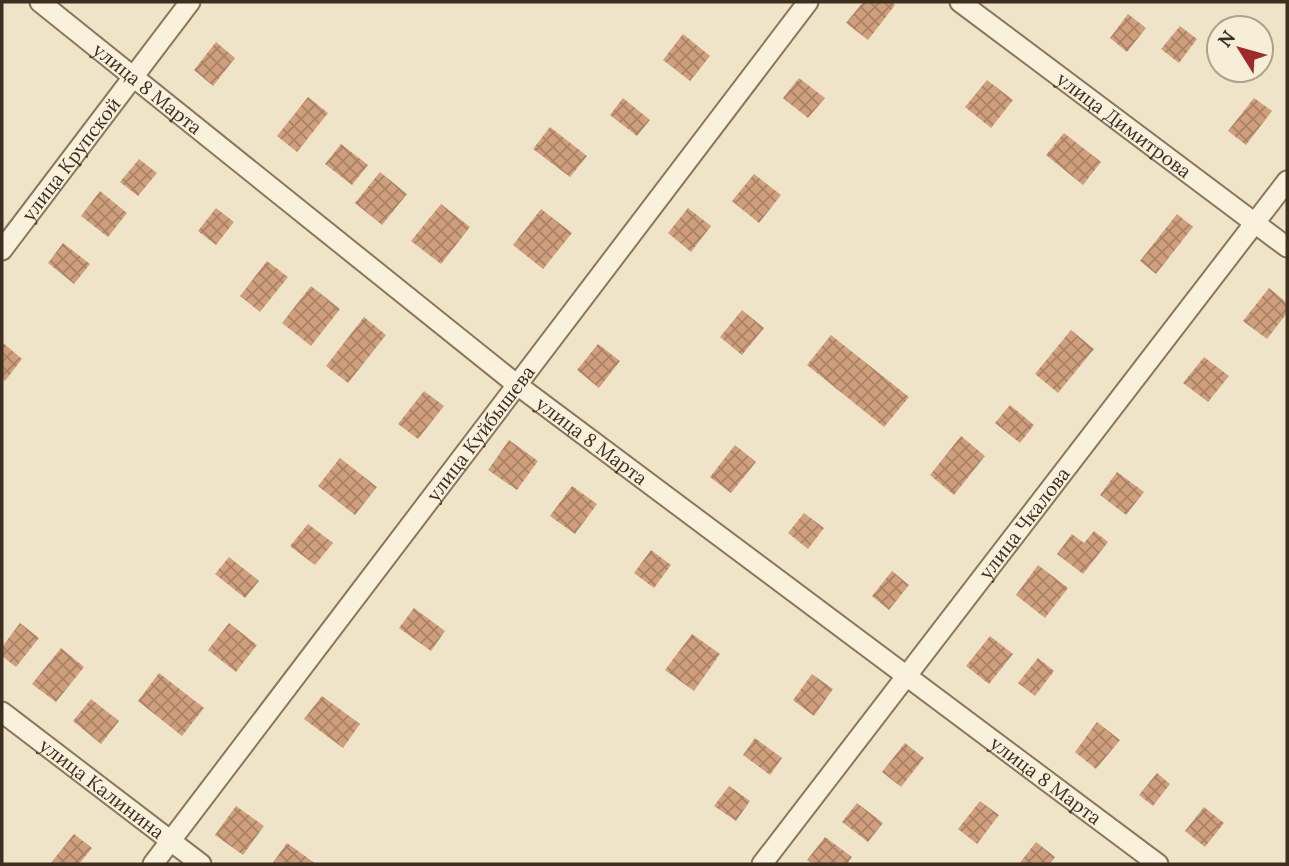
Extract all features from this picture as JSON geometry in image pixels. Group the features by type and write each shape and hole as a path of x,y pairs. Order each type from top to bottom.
{"street":[{"name":"улица 8 Марта","path":"40,2 516,384 1158,864"},
{"name":"улица Крупской","path":"2,250 190,2"},
{"name":"улица Куйбышева","path":"153,864 808,2"},
{"name":"улица Димитрова","path":"960,2 1287,247"},
{"name":"улица Чкалова","path":"762,864 1287,181"},
{"name":"улица Калинина","path":"2,712 201,864"}],"building":[{"path":"863,2 892,2 895,5 868,40 846,23"},
{"path":"1128,14 1146,28 1127,52 1110,38"},
{"path":"1180,26 1197,39 1179,63 1161,49"},
{"path":"683,34 710,56 690,81 663,60"},
{"path":"216,42 235,58 213,86 194,70"},
{"path":"799,78 825,98 808,118 783,98"},
{"path":"987,80 1013,100 991,128 965,107"},
{"path":"308,97 328,113 297,152 277,136"},
{"path":"623,98 650,120 637,136 610,115"},
{"path":"1254,98 1272,111 1246,145 1228,131"},
{"path":"550,127 587,156 570,177 533,149"},
{"path":"1064,133 1101,162 1083,185 1046,155"},
{"path":"341,144 368,165 352,185 325,164"},
{"path":"139,159 157,173 138,196 120,182"},
{"path":"380,172 407,194 382,225 355,203"},
{"path":"754,174 781,195 759,223 732,201"},
{"path":"100,191 127,213 108,237 81,216"},
{"path":"441,204 470,227 441,264 411,241"},
{"path":"216,208 234,222 216,245 198,231"},
{"path":"688,208 711,226 691,252 668,233"},
{"path":"541,209 572,233 543,269 513,245"},
{"path":"1177,214 1193,227 1156,274 1140,261"},
{"path":"63,243 90,264 74,284 48,263"},
{"path":"267,261 288,277 260,312 240,296"},
{"path":"311,286 340,309 311,346 282,323"},
{"path":"1269,288 1287,303 1287,313 1267,339 1243,321"},
{"path":"742,310 764,328 742,355 720,337"},
{"path":"364,317 386,335 348,383 326,366"},
{"path":"1071,330 1094,349 1058,393 1035,374"},
{"path":"831,335 909,397 884,427 807,365"},
{"path":"2,342 22,359 5,381 2,378"},
{"path":"598,344 620,361 599,388 577,370"},
{"path":"1204,357 1229,376 1208,402 1183,383"},
{"path":"424,391 444,406 418,439 398,424"},
{"path":"1010,405 1034,425 1020,443 995,423"},
{"path":"961,436 985,456 954,495 930,475"},
{"path":"509,440 538,461 517,490 488,470"},
{"path":"735,445 756,462 731,493 710,477"},
{"path":"340,458 377,487 355,515 318,486"},
{"path":"1117,472 1144,492 1126,515 1100,495"},
{"path":"572,486 597,504 575,534 550,516"},
{"path":"804,513 824,528 808,549 788,533"},
{"path":"308,524 333,543 315,565 290,546"},
{"path":"1094,531 1108,542 1083,574 1057,554 1072,534 1084,543"},
{"path":"651,550 671,565 654,588 634,573"},
{"path":"229,557 259,581 245,598 215,574"},
{"path":"1038,565 1068,588 1045,618 1016,595"},
{"path":"892,571 909,585 889,610 872,596"},
{"path":"414,608 445,631 431,651 399,628"},
{"path":"20,623 39,638 16,667 2,656 2,647"},
{"path":"229,623 257,645 236,672 208,650"},
{"path":"692,634 720,654 694,691 665,670"},
{"path":"990,636 1013,654 989,684 966,666"},
{"path":"61,648 84,667 56,702 32,684"},
{"path":"1038,658 1054,671 1035,696 1018,683"},
{"path":"159,673 204,708 182,736 138,701"},
{"path":"812,674 833,689 814,716 793,700"},
{"path":"322,696 360,724 343,748 304,719"},
{"path":"91,699 119,721 101,744 73,721"},
{"path":"1097,722 1120,740 1096,769 1075,752"},
{"path":"755,738 782,758 770,775 743,755"},
{"path":"905,743 924,758 901,787 882,772"},
{"path":"1157,773 1170,784 1153,806 1139,795"},
{"path":"729,786 750,801 736,821 714,806"},
{"path":"980,801 999,815 977,844 958,829"},
{"path":"857,803 883,823 868,842 842,822"},
{"path":"236,806 264,826 243,855 215,835"},
{"path":"1204,807 1224,823 1205,847 1185,831"},
{"path":"74,834 92,848 79,864 50,864"},
{"path":"825,837 852,857 847,864 812,864 807,860"},
{"path":"1036,842 1055,857 1050,864 1019,864"},
{"path":"287,843 316,864 272,864"}]}
